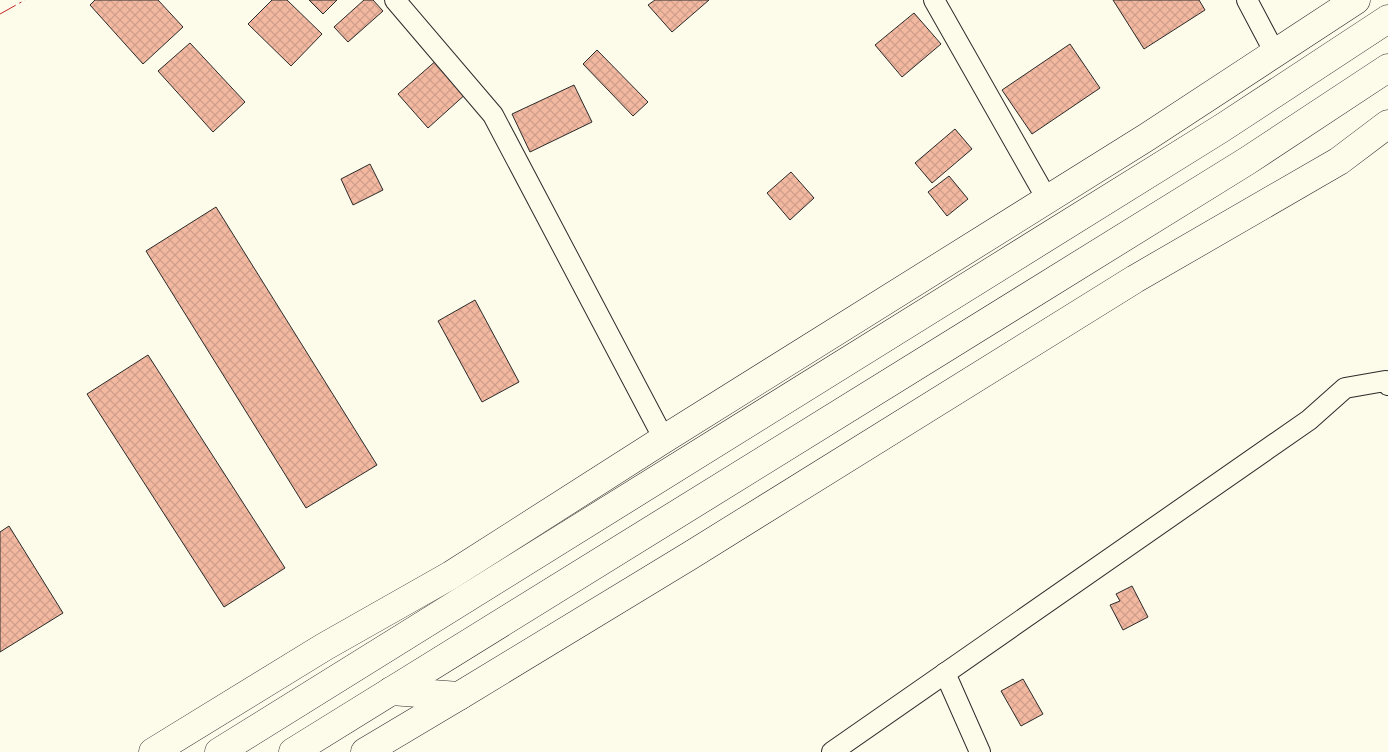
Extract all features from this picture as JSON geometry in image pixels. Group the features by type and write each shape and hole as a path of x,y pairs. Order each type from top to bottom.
{"main road":[{"path":"153,752 324,647 451,575 1047,199 1356,0"},
{"path":"219,752 1222,128 1388,19"},
{"path":"293,752 1247,161 1388,68"},
{"path":"365,752 691,555 1135,279 1338,162 1388,124"},
{"path":"391,692 459,696"}],"street":[{"path":"395,0 493,115 664,439"},
{"path":"934,0 1047,199"},
{"path":"1247,0 1276,53"},
{"path":"832,752 1309,420 1345,388 1385,381 1388,385"},
{"path":"946,673 980,752"}],"building":[{"path":"95,0 158,0 183,27 143,64 90,5"},
{"path":"272,0 287,0 322,34 291,66 248,24"},
{"path":"309,0 337,0 323,14"},
{"path":"364,0 373,0 383,11 348,42 334,27"},
{"path":"655,0 709,0 672,32 648,5"},
{"path":"1113,0 1199,0 1205,10 1144,49"},
{"path":"914,13 941,44 902,77 875,45"},
{"path":"190,43 245,102 213,132 158,71"},
{"path":"1070,44 1100,88 1032,134 1002,90"},
{"path":"597,50 648,102 633,116 583,64"},
{"path":"438,59 468,92 428,128 398,94"},
{"path":"574,85 592,122 530,152 512,114"},
{"path":"955,129 972,149 932,183 915,163"},
{"path":"370,164 383,190 353,205 341,179"},
{"path":"791,172 814,198 790,220 767,193"},
{"path":"949,176 968,199 947,216 928,192"},
{"path":"216,207 377,465 306,508 146,251"},
{"path":"475,300 519,382 482,402 438,321"},
{"path":"148,355 285,568 224,607 87,394"},
{"path":"9,526 63,613 0,652 0,532"},
{"path":"1132,586 1148,617 1123,630 1110,605 1120,601 1116,594"},
{"path":"1023,679 1043,714 1021,726 1001,691"}],"power":[{"path":"0,14 25,0"}]}
